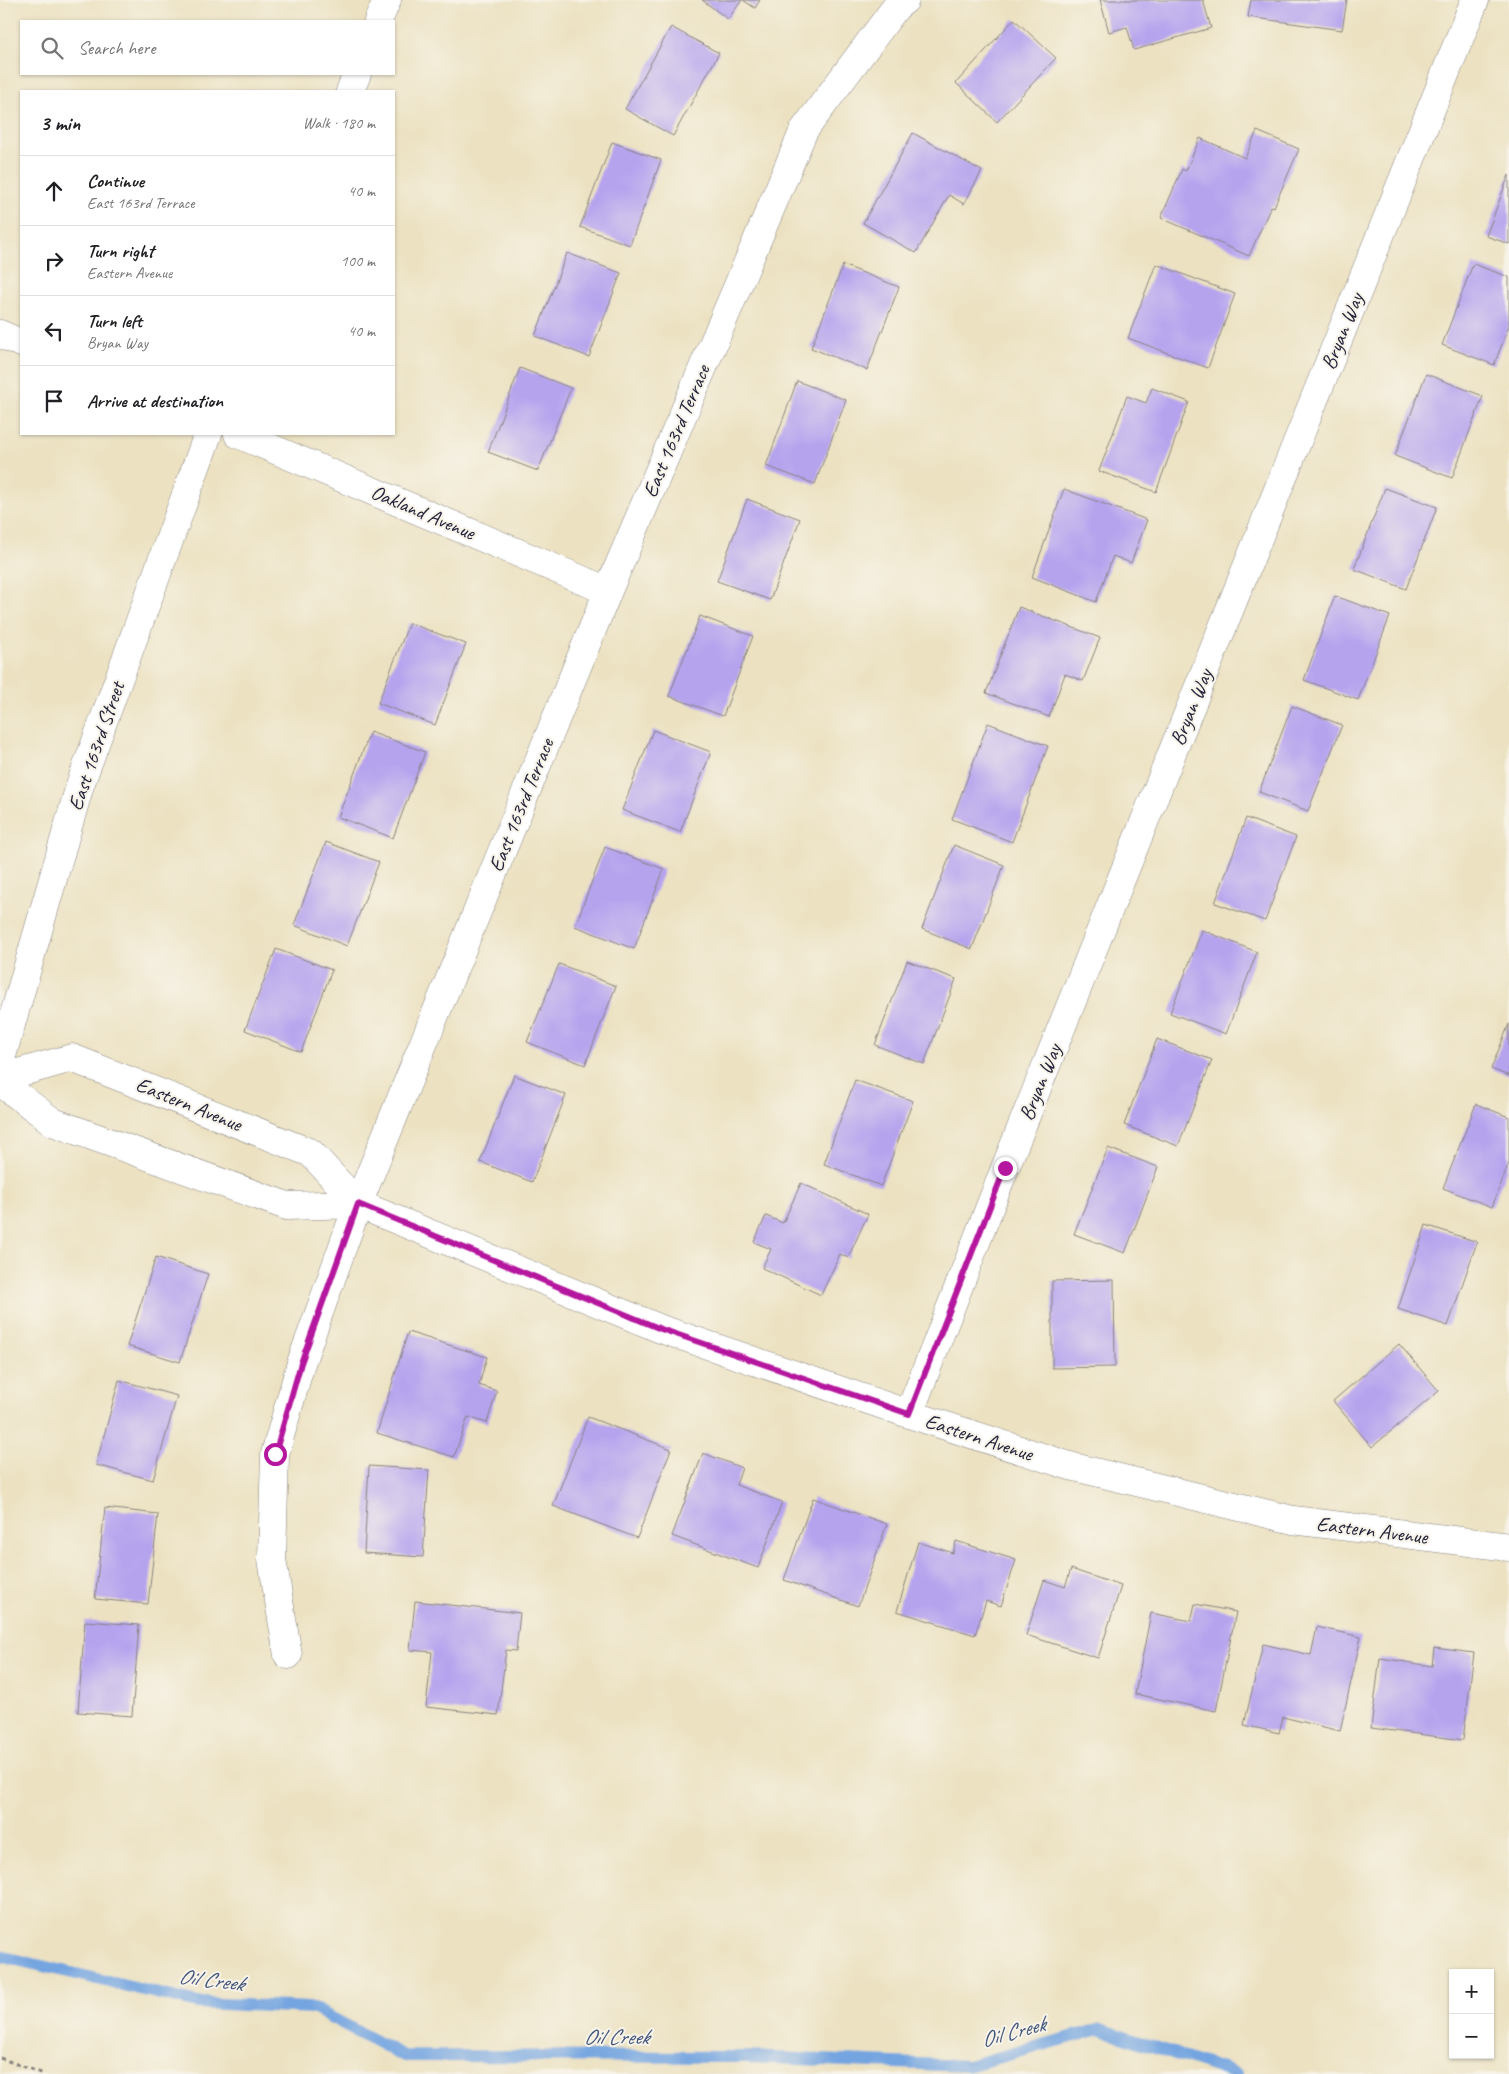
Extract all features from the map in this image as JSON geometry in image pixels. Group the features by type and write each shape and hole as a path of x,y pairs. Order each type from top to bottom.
{"street":[{"path":"378,20 387,0"},
{"name":"East 163rd Terrace","path":"288,1655 272,1559 275,1454 301,1363 358,1204 608,591 804,130 896,7 905,0"},
{"name":"Bryan Way","path":"909,1414 1016,1140 1475,0"},
{"path":"350,90 357,75"},
{"path":"0,334 20,343"},
{"name":"East 163rd Street","path":"0,1063 80,784 208,435"},
{"name":"Oakland Avenue","path":"240,435 608,591"},
{"name":"Eastern Avenue","path":"0,1078 72,1058 312,1153 358,1204"},
{"name":"Eastern Avenue","path":"0,1082 53,1122 287,1206 358,1204 661,1329 909,1414 1070,1466 1293,1520 1509,1547"}],"path":[{"path":"0,2058 44,2074"}],"building":[{"path":"702,0 742,0 728,19"},
{"path":"743,0 760,0 755,8"},
{"path":"1100,0 1203,0 1211,28 1134,50 1127,27 1109,32"},
{"path":"1251,0 1347,0 1342,30 1248,17"},
{"path":"1014,19 1056,58 997,122 956,83"},
{"path":"671,27 719,53 673,136 625,109"},
{"path":"1257,131 1299,149 1274,207 1271,206 1249,256 1161,218 1182,169 1186,171 1200,138 1245,158"},
{"path":"913,133 982,171 964,204 949,195 916,253 863,223"},
{"path":"612,142 661,160 630,245 580,227"},
{"path":"1509,175 1509,244 1486,236"},
{"path":"567,253 621,273 589,357 535,336"},
{"path":"1156,264 1235,294 1208,368 1128,338"},
{"path":"1473,264 1509,277 1509,326 1494,365 1442,345"},
{"path":"843,265 899,287 867,370 811,348"},
{"path":"520,368 571,388 538,471 488,452"},
{"path":"1426,374 1483,396 1452,478 1395,456"},
{"path":"797,381 846,400 815,484 766,466"},
{"path":"1152,388 1189,402 1156,492 1099,471 1127,396 1146,403"},
{"path":"1385,488 1437,507 1406,589 1354,569"},
{"path":"1064,489 1147,520 1131,563 1113,556 1096,602 1032,577"},
{"path":"747,499 800,519 770,600 717,581"},
{"path":"1335,596 1390,616 1358,700 1304,680"},
{"path":"1019,607 1100,638 1083,681 1065,674 1049,717 986,693"},
{"path":"700,616 753,636 723,716 669,696"},
{"path":"409,623 466,644 435,725 378,703"},
{"path":"1292,706 1342,725 1308,811 1259,792"},
{"path":"988,723 1048,746 1012,842 952,819"},
{"path":"653,730 711,752 680,832 622,810"},
{"path":"370,732 425,752 393,838 338,817"},
{"path":"1246,818 1296,837 1265,921 1215,903"},
{"path":"326,842 379,862 347,946 294,925"},
{"path":"954,845 1004,865 972,949 922,929"},
{"path":"605,847 664,869 634,949 575,926"},
{"path":"1202,930 1257,952 1226,1034 1170,1013"},
{"path":"276,949 332,970 301,1052 245,1030"},
{"path":"907,961 956,979 924,1064 875,1045"},
{"path":"559,964 616,986 585,1065 527,1042"},
{"path":"1509,1024 1509,1076 1491,1069"},
{"path":"1157,1039 1212,1060 1178,1146 1124,1125"},
{"path":"514,1075 566,1095 532,1182 480,1162"},
{"path":"855,1080 913,1101 881,1186 824,1164"},
{"path":"1476,1104 1509,1117 1509,1163 1492,1207 1443,1188"},
{"path":"1108,1148 1158,1167 1125,1253 1074,1234"},
{"path":"801,1183 868,1214 848,1258 840,1254 821,1295 762,1268 771,1249 754,1242 766,1216 783,1223"},
{"path":"1426,1225 1477,1242 1448,1326 1398,1309"},
{"path":"156,1257 208,1274 180,1362 127,1346"},
{"path":"1114,1280 1115,1367 1052,1368 1052,1281"},
{"path":"408,1332 487,1357 479,1385 497,1391 487,1423 468,1417 454,1457 377,1433"},
{"path":"1399,1344 1439,1391 1372,1447 1333,1401"},
{"path":"119,1380 177,1396 153,1480 96,1465"},
{"path":"588,1417 671,1449 637,1538 553,1506"},
{"path":"703,1453 742,1468 736,1485 782,1502 758,1568 672,1536"},
{"path":"369,1466 429,1470 423,1557 364,1553"},
{"path":"813,1498 887,1524 858,1606 784,1580"},
{"path":"105,1508 158,1514 148,1604 95,1599"},
{"path":"956,1541 1016,1560 1001,1606 986,1601 975,1635 897,1611 918,1542 953,1553"},
{"path":"1071,1569 1121,1586 1098,1658 1026,1635 1044,1580 1065,1587"},
{"path":"415,1601 520,1613 516,1651 506,1650 498,1715 426,1707 432,1652 410,1650"},
{"path":"1195,1604 1236,1612 1216,1711 1135,1694 1151,1613 1191,1621"},
{"path":"85,1621 139,1625 132,1716 78,1712"},
{"path":"1317,1627 1361,1637 1340,1731 1283,1717 1279,1733 1244,1725 1263,1644 1311,1655"},
{"path":"1434,1648 1474,1653 1463,1740 1371,1728 1380,1658 1432,1666"}],"waterway":[{"name":"Oil Creek","path":"0,1956 198,2003 313,2008 404,2056 746,2057 968,2066 1100,2029 1237,2074"}],"route":[{"path":"275,1454 301,1363 358,1204 661,1329 909,1414 1005,1168"}]}
